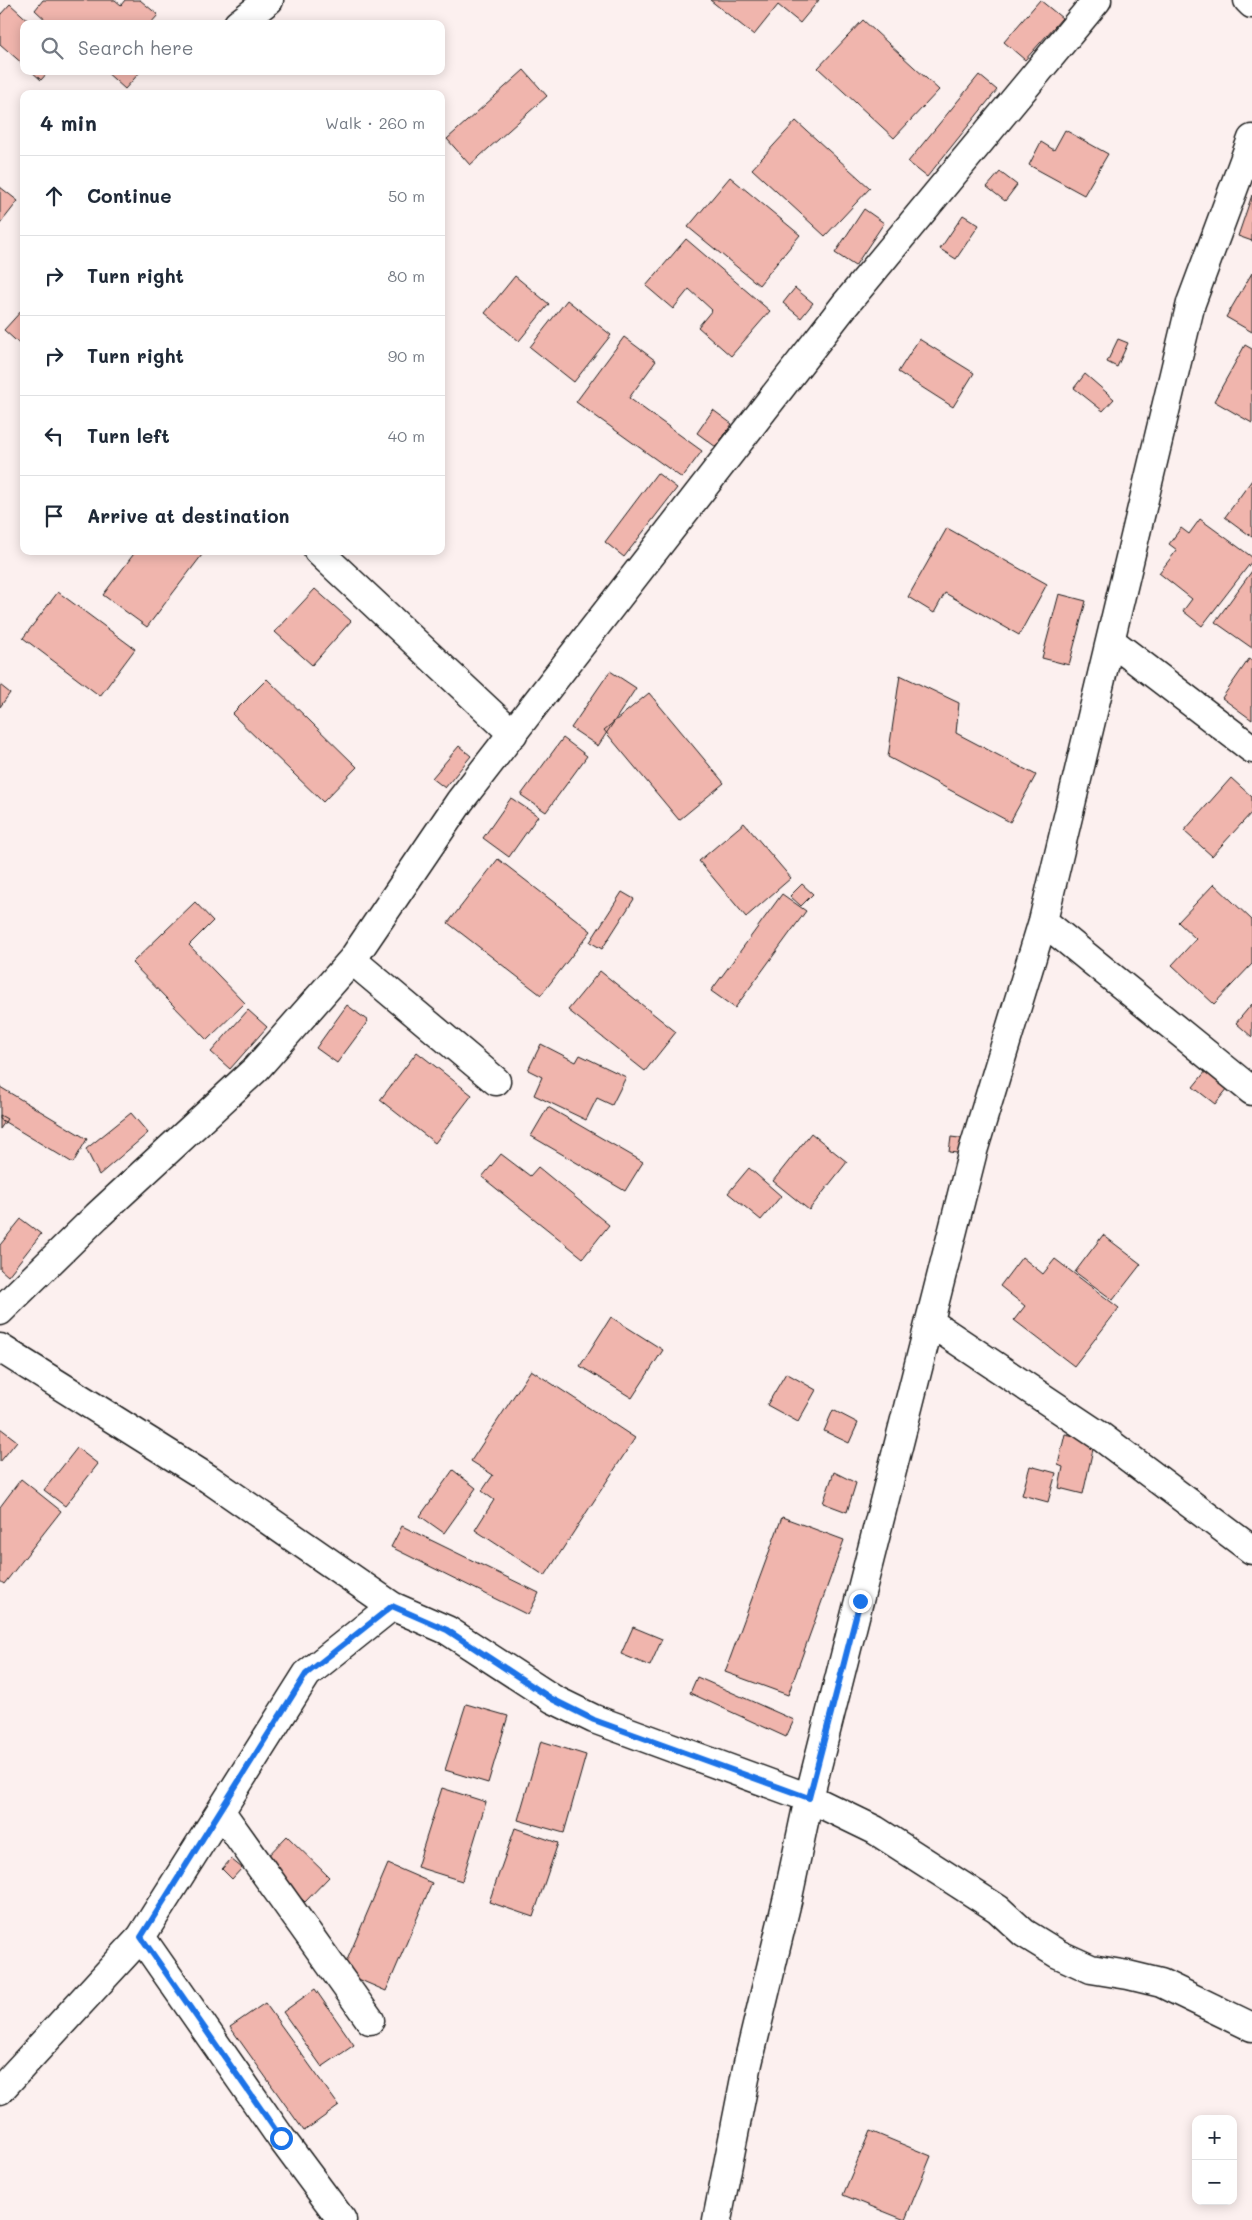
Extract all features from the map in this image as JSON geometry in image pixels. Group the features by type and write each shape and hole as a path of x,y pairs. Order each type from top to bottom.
{"street":[{"path":"243,20 269,0"},
{"path":"0,1311 97,1216 256,1069 352,960 460,801 844,306 1097,0"},
{"path":"1248,0 1252,4"},
{"path":"717,2220 748,2064 788,1897 809,1798 973,1151 1043,921 1190,303 1252,139"},
{"path":"322,555 513,734"},
{"path":"1111,641 1252,749"},
{"path":"1043,921 1252,1090"},
{"path":"352,960 496,1081"},
{"path":"931,1322 1100,1436 1252,1550"},
{"path":"0,1348 209,1479 392,1606 447,1630 552,1699 594,1720 809,1798 875,1830 998,1909 1024,1932 1058,1954 1091,1969 1161,1983 1252,2027"},
{"path":"0,2090 141,1937 306,1674 392,1606"},
{"path":"221,1812 370,2020"},
{"path":"141,1937 281,2138 342,2220"}],"building":[{"path":"43,0 115,0 121,5 125,0 140,0 158,15 154,20 46,20 35,10"},
{"path":"710,0 819,0 800,23 778,5 754,35"},
{"path":"1040,0 1062,18 1025,60 1004,42"},
{"path":"10,4 28,20 20,20 20,62 0,44 0,15"},
{"path":"863,20 939,90 894,138 818,68"},
{"path":"524,70 547,96 470,165 447,139"},
{"path":"35,75 45,75 41,80"},
{"path":"109,75 137,75 125,89"},
{"path":"979,75 997,90 927,177 908,162"},
{"path":"796,121 870,188 825,236 752,169"},
{"path":"1065,130 1108,154 1084,195 1029,165 1041,142 1054,150"},
{"path":"1000,172 1017,185 1005,201 987,187"},
{"path":"730,177 800,235 759,285 688,227"},
{"path":"0,187 18,201 0,224"},
{"path":"1252,195 1252,241 1238,236"},
{"path":"864,209 884,223 855,266 835,253"},
{"path":"963,215 979,225 956,259 940,249"},
{"path":"686,239 770,311 731,356 698,327 712,310 689,289 673,309 646,286"},
{"path":"1252,273 1252,332 1226,317"},
{"path":"515,276 549,304 519,341 485,313"},
{"path":"795,288 813,303 801,318 783,303"},
{"path":"567,300 611,335 574,382 530,347"},
{"path":"20,312 20,344 4,330"},
{"path":"624,337 656,361 629,398 702,451 682,478 576,402"},
{"path":"919,339 974,373 953,407 898,372"},
{"path":"1118,339 1128,343 1117,367 1107,362"},
{"path":"1245,345 1252,349 1252,423 1214,401"},
{"path":"1085,374 1114,399 1103,411 1074,388"},
{"path":"713,410 732,424 716,447 697,433"},
{"path":"657,473 677,488 624,557 605,542"},
{"path":"1252,480 1252,537 1225,517"},
{"path":"1200,519 1252,557 1252,561 1202,626 1183,611 1192,599 1159,573 1177,550 1169,544 1181,528 1189,534"},
{"path":"947,528 1047,584 1019,635 945,593 934,613 908,597"},
{"path":"133,555 202,555 147,627 103,595"},
{"path":"1252,571 1252,648 1215,622"},
{"path":"315,589 351,621 312,665 275,632"},
{"path":"58,592 135,649 100,696 23,638"},
{"path":"1059,594 1086,601 1069,665 1042,658"},
{"path":"1249,659 1252,661 1252,720 1222,698"},
{"path":"610,671 636,688 598,746 571,728"},
{"path":"900,675 959,703 956,733 1036,775 1010,822 888,757"},
{"path":"267,679 357,767 323,802 232,714"},
{"path":"0,685 10,693 0,707"},
{"path":"649,693 724,783 679,820 604,730"},
{"path":"563,738 587,756 546,812 521,795"},
{"path":"459,746 471,756 445,788 432,778"},
{"path":"1231,778 1252,797 1252,812 1212,856 1184,831"},
{"path":"511,798 538,816 509,857 483,838"},
{"path":"744,823 791,878 746,917 699,861"},
{"path":"498,859 591,931 541,995 448,923"},
{"path":"802,884 813,894 801,906 790,896"},
{"path":"1214,884 1252,920 1252,964 1214,1004 1172,965 1196,939 1178,922"},
{"path":"622,892 634,899 602,949 590,942"},
{"path":"782,894 806,911 735,1008 711,991"},
{"path":"195,902 213,921 189,945 245,1003 207,1040 132,963"},
{"path":"600,971 676,1032 645,1071 568,1010"},
{"path":"1252,1004 1252,1037 1236,1023"},
{"path":"347,1005 368,1021 337,1063 316,1048"},
{"path":"248,1010 267,1027 230,1069 211,1052"},
{"path":"541,1044 576,1062 580,1055 626,1077 612,1105 597,1098 586,1120 534,1095 542,1077 528,1070"},
{"path":"417,1052 472,1095 435,1143 380,1100"},
{"path":"1206,1071 1228,1088 1215,1104 1193,1087"},
{"path":"0,1087 87,1139 73,1163 0,1119"},
{"path":"548,1107 643,1162 625,1191 531,1136"},
{"path":"131,1113 148,1133 99,1175 86,1149"},
{"path":"0,1115 7,1119 0,1129"},
{"path":"811,1133 847,1162 809,1210 773,1181"},
{"path":"951,1137 967,1139 965,1154 949,1152"},
{"path":"501,1154 530,1176 538,1167 609,1225 583,1258 482,1177"},
{"path":"749,1168 781,1196 761,1220 728,1193"},
{"path":"21,1219 41,1234 8,1276 0,1269 0,1245"},
{"path":"1103,1235 1141,1264 1113,1300 1075,1272"},
{"path":"1022,1257 1043,1274 1055,1259 1119,1308 1074,1366 1014,1320 1025,1306 1000,1286"},
{"path":"611,1317 663,1350 632,1398 580,1366"},
{"path":"531,1370 635,1438 545,1576 475,1530 494,1500 482,1491 493,1475 471,1461"},
{"path":"786,1373 816,1390 798,1422 767,1405"},
{"path":"833,1410 858,1423 849,1443 824,1431"},
{"path":"0,1428 17,1441 0,1462"},
{"path":"1065,1434 1095,1440 1083,1494 1059,1488 1063,1467 1058,1465"},
{"path":"77,1448 98,1464 65,1506 44,1490"},
{"path":"1030,1466 1056,1473 1048,1502 1022,1495"},
{"path":"453,1470 476,1488 444,1533 420,1516"},
{"path":"834,1472 856,1483 847,1512 823,1503"},
{"path":"21,1479 61,1511 4,1584 0,1581 0,1507"},
{"path":"782,1517 844,1540 788,1695 725,1672"},
{"path":"402,1526 539,1593 528,1615 391,1547"},
{"path":"633,1627 662,1639 650,1666 621,1654"},
{"path":"697,1677 794,1720 786,1737 690,1693"},
{"path":"466,1704 508,1716 488,1783 445,1770"},
{"path":"541,1741 586,1755 564,1833 518,1820"},
{"path":"442,1788 486,1802 462,1881 417,1867"},
{"path":"515,1828 558,1843 533,1917 489,1902"},
{"path":"287,1836 329,1877 305,1902 263,1861"},
{"path":"231,1859 242,1868 232,1879 222,1869"},
{"path":"388,1864 432,1883 386,1991 342,1972"},
{"path":"315,1989 354,2045 322,2067 283,2012"},
{"path":"265,2003 339,2106 304,2131 230,2027"},
{"path":"870,2131 931,2156 905,2220 843,2195"}],"route":[{"path":"281,2138 141,1937 306,1674 392,1606 447,1630 552,1699 594,1720 809,1798 860,1601"}]}
